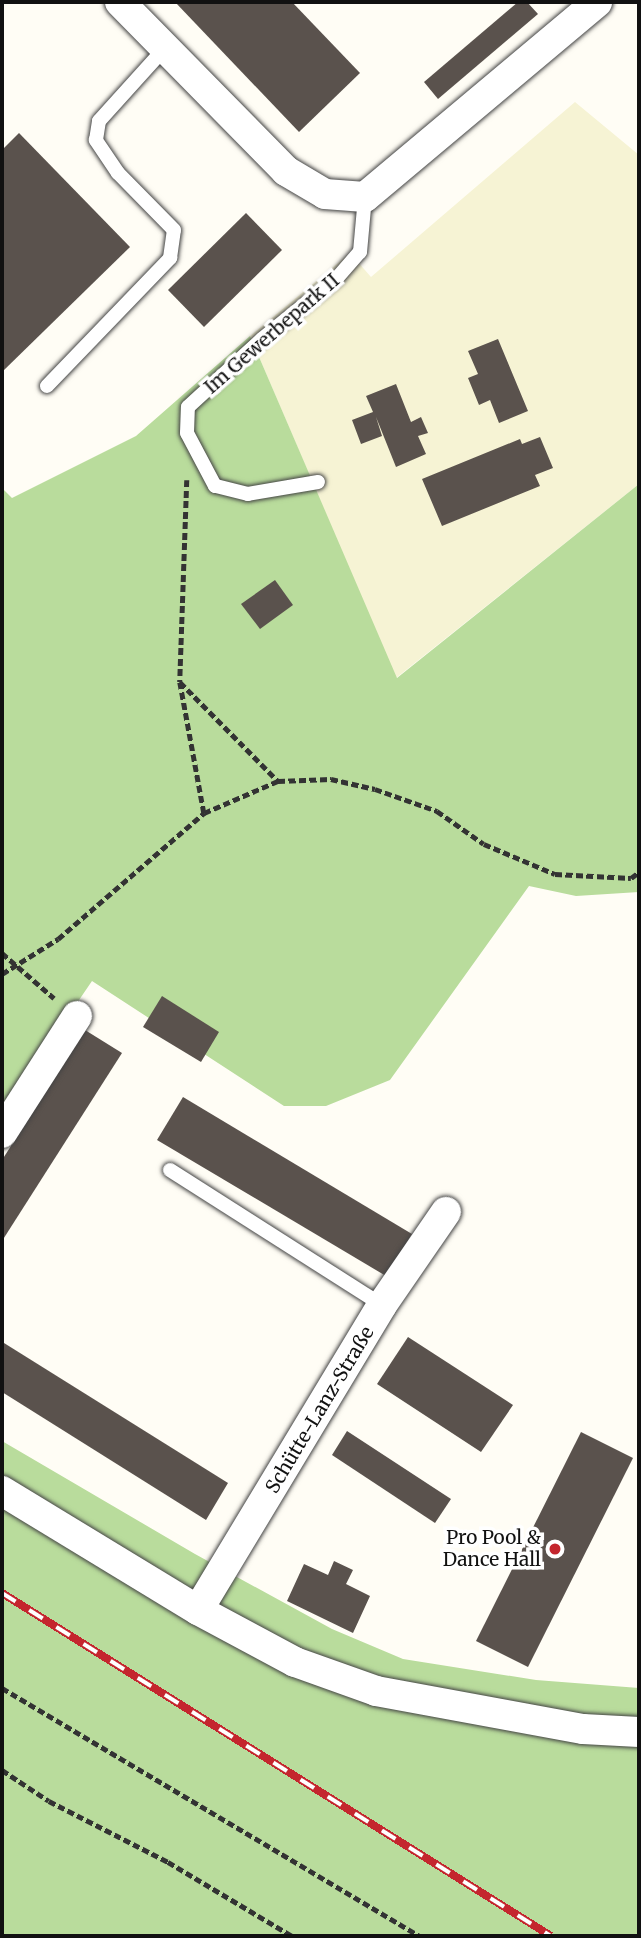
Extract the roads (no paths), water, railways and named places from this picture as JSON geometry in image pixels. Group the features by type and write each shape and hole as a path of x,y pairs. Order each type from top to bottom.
{"street":[{"path":"120,2 286,171 325,194 365,197 597,2"},
{"path":"2,1133 77,1016"},
{"name":"Schütte-Lanz-Straße","path":"198,1610 382,1305 446,1212"},
{"path":"2,1491 198,1610 295,1662 376,1692 583,1729 639,1732"}],"lane":[{"path":"47,386 170,258 174,230 118,173 96,140 99,121 165,48"},
{"name":"Im Gewerbepark II","path":"318,482 248,494 215,486 187,433 188,407 262,339 337,278 360,252 365,197"},
{"path":"170,1170 382,1305"}],"railway":[{"path":"2,1593 551,1936"}],"place":[{"name":"Pro Pool & Dance Hall","path":"555,1549"}]}
